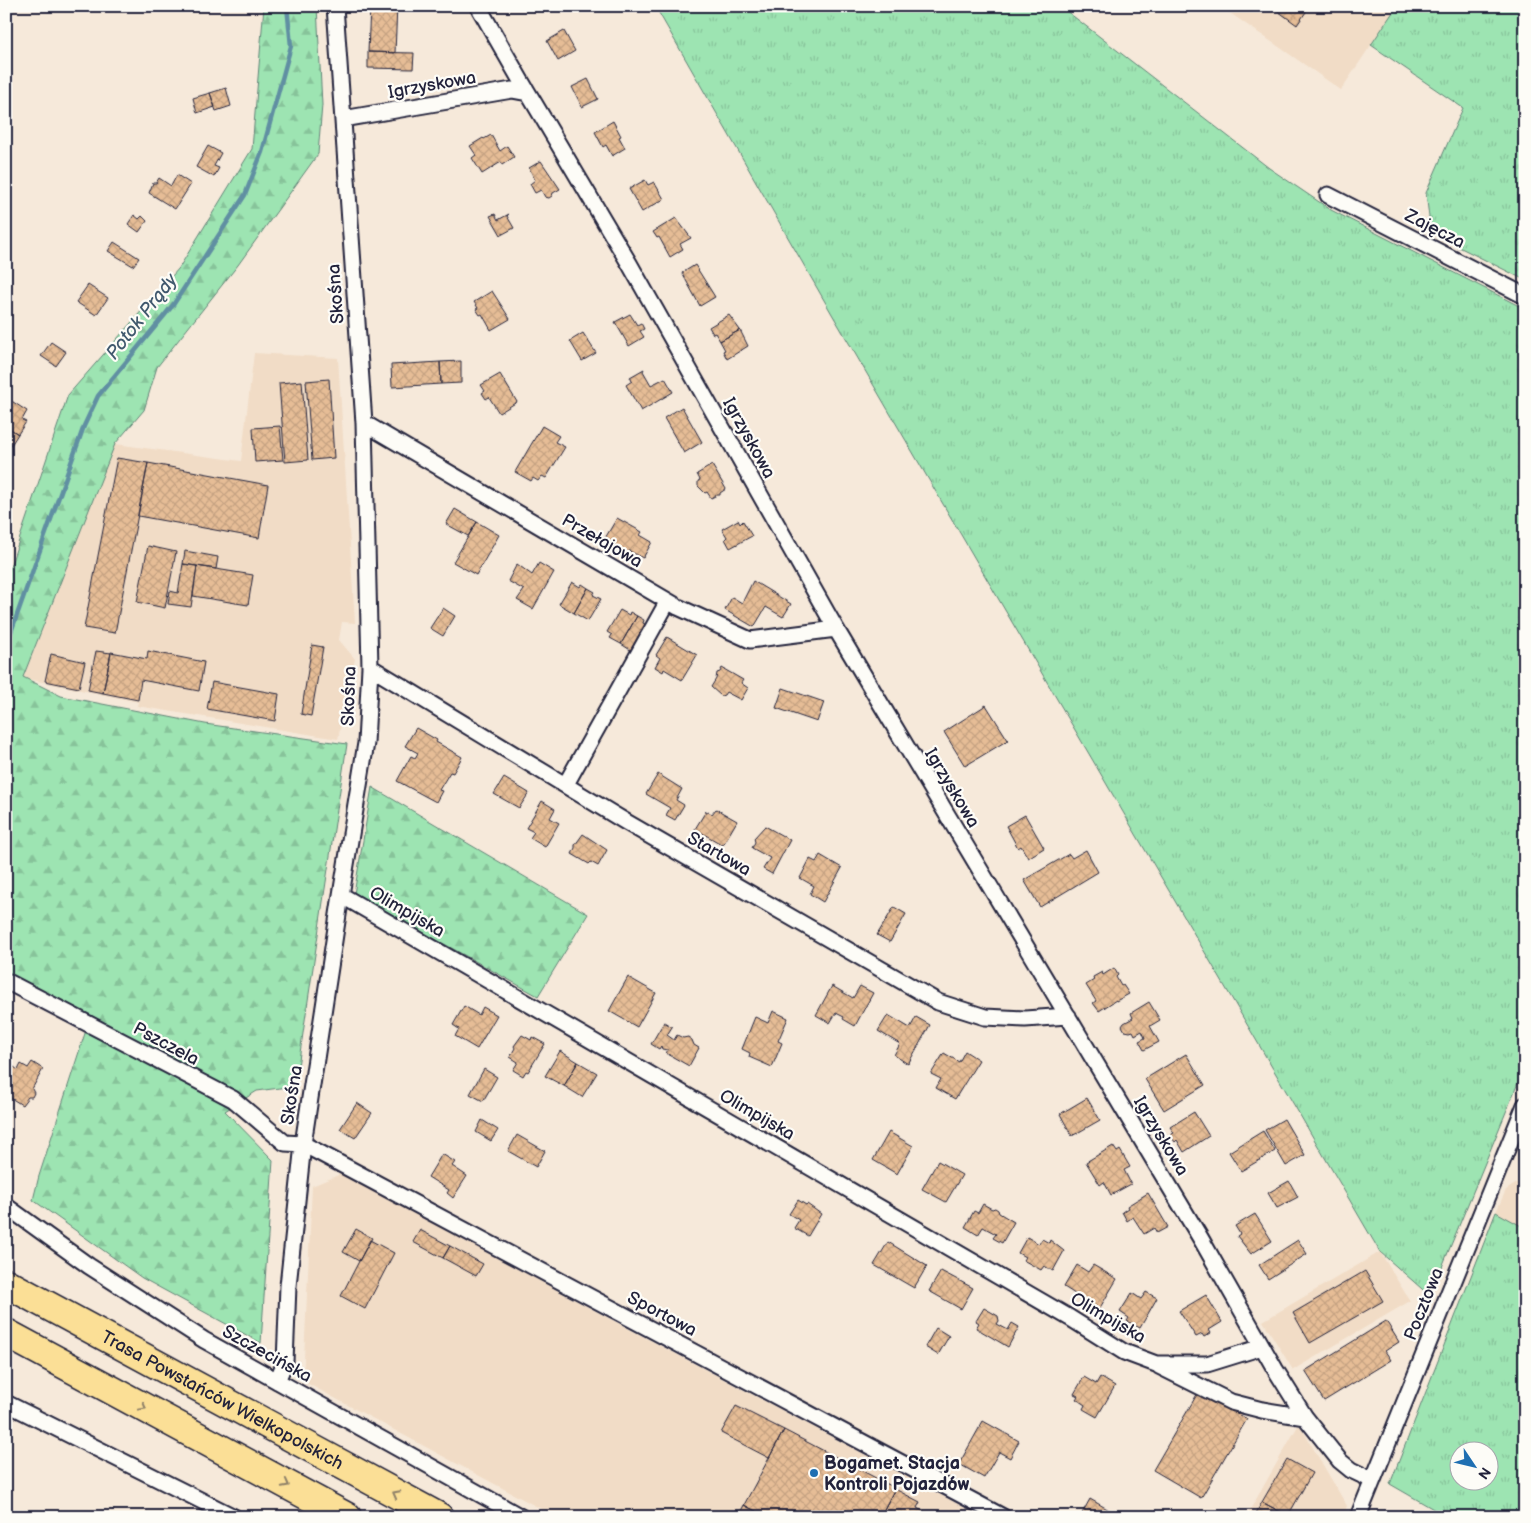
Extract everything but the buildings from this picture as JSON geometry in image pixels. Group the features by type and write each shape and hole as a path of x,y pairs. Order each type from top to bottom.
{"highway":[{"path":"6,1267 121,1346"},
{"name":"Trasa Powstańców Wielkopolskich","path":"6,1283 438,1517"},
{"path":"6,1333 347,1517"},
{"path":"6,1346 100,1383"}],"street":[{"name":"Skośna","path":"277,1381 285,1362 288,1286 304,1144 366,743 370,667 364,423 335,6"},
{"name":"Igrzyskowa","path":"478,6 629,263 836,629 1201,1239 1262,1347 1305,1417 1340,1461 1351,1470 1372,1480"},
{"name":"Igrzyskowa","path":"343,119 512,90 528,93"},
{"name":"Zajęcza","path":"1328,195 1525,296"},
{"name":"Przełajowa","path":"364,423 668,601 750,640 836,629"},
{"path":"566,784 668,601"},
{"name":"Startowa","path":"370,667 626,822 938,1002 985,1017 1025,1019 1068,1016"},
{"name":"Olimpijska","path":"341,895 1070,1318 1119,1349 1156,1364 1231,1402 1262,1410 1305,1417"},
{"name":"Pszczela","path":"6,981 233,1099 285,1143 304,1144"},
{"name":"Pocztowa","path":"1358,1517 1525,1105"},
{"name":"Sportowa","path":"304,1144 1003,1517"},
{"name":"Szczecińska","path":"6,1206 135,1297 204,1340 520,1517"},
{"name":"Olimpijska","path":"1156,1364 1207,1364 1262,1347"},
{"path":"6,1403 234,1517"}],"shaded area":[{"path":"1220,6 1397,6 1341,90"},
{"path":"254,353 338,358 355,623 342,622 339,640 355,659 338,739 137,706 138,702 23,678 115,444 241,461"},
{"path":"341,1174 982,1517 556,1517 303,1381 312,1186"},
{"path":"1520,1181 1525,1182 1525,1229 1496,1212 1506,1190"},
{"path":"1380,1252 1410,1301 1293,1370 1263,1321"},
{"path":"1299,1424 1347,1506 1343,1517 1246,1517"}],"green space":[{"path":"264,6 317,6 322,105 318,154 238,265 157,367 144,410 115,444 23,677 61,696 205,724 347,744 295,1086 257,1091 225,1111 273,1160 261,1343 142,1278 33,1200 88,1024 6,981 6,579 68,395 179,268 252,149"},
{"path":"655,6 1060,6 1269,168 1331,210 1525,309 1525,1066 1430,1296 1380,1252 832,314"},
{"path":"1397,6 1525,6 1525,280 1431,233 1426,193 1463,108 1371,45"},
{"path":"372,787 588,914 538,996 354,894"},
{"path":"1496,1212 1525,1228 1525,1517 1465,1517 1442,1514 1390,1484"}],"waterway":[{"name":"Potok Prądy","path":"6,646 84,426 98,396 173,305 245,195 262,152 291,46 287,6"}],"place":[{"name":"Bogamet. Stacja Kontroli Pojazdów","path":"814,1473"}]}
